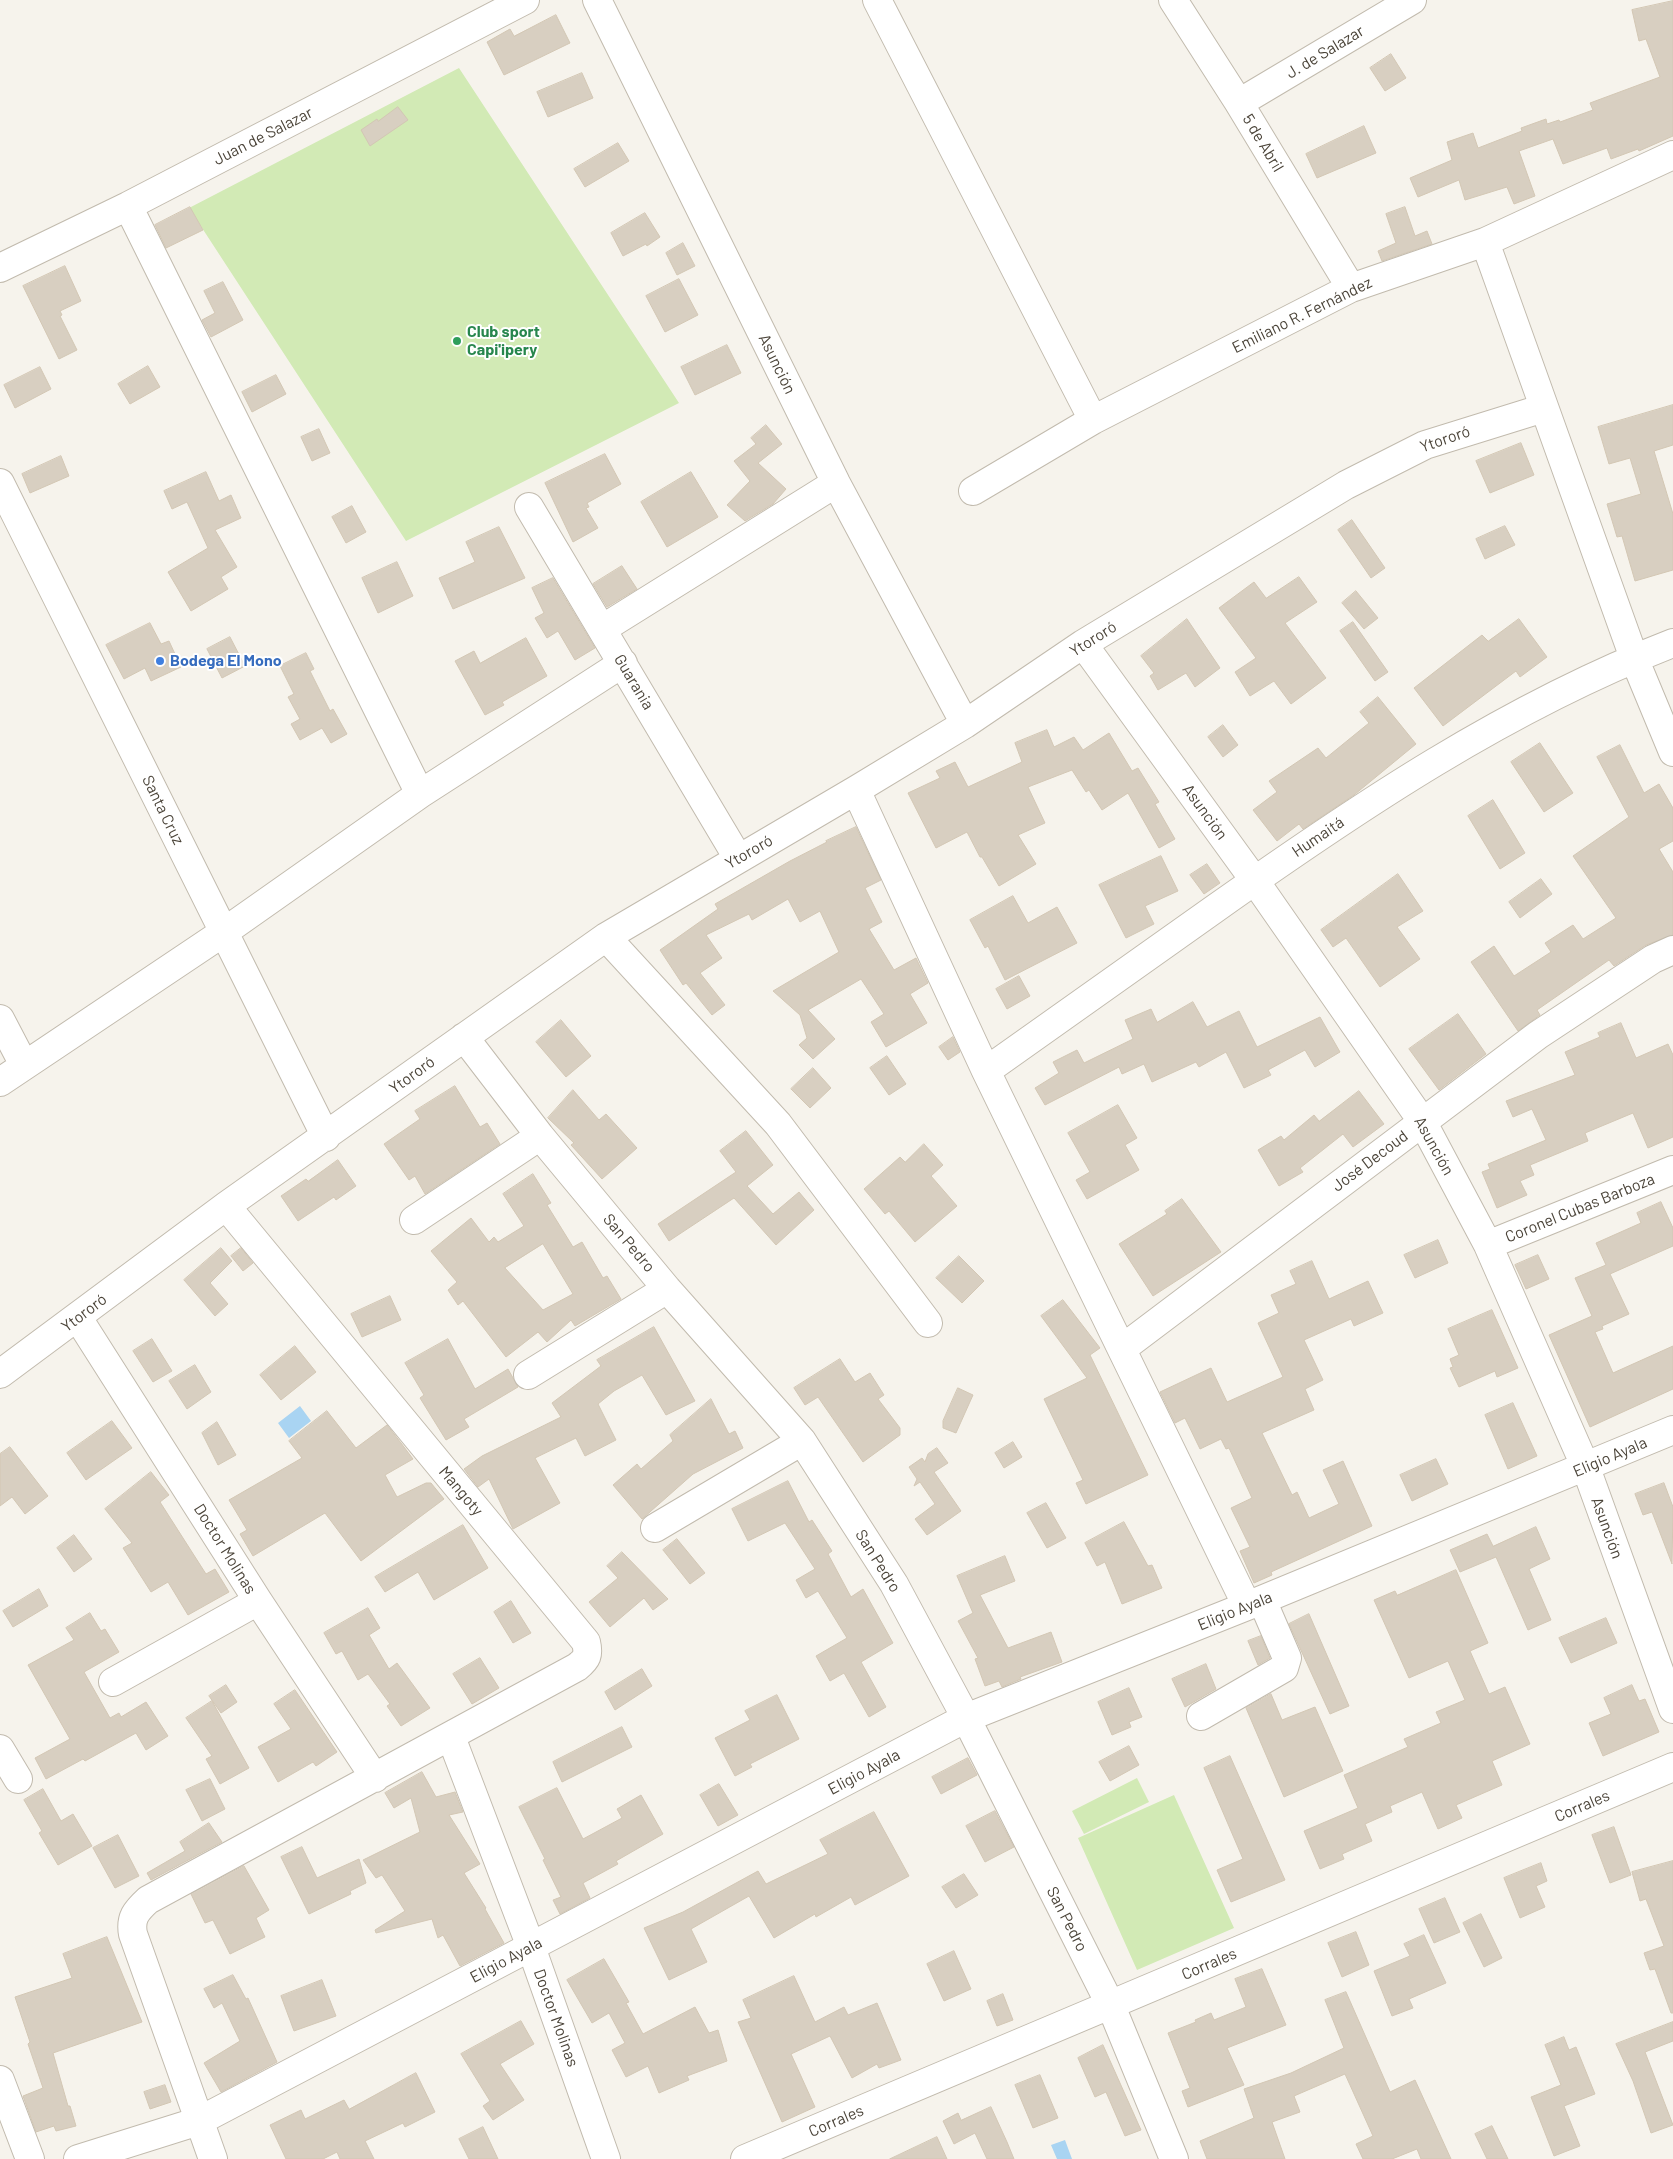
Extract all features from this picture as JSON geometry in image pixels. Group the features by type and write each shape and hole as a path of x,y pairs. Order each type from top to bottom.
{"street":[{"name":"Juan de Salazar","path":"0,268 128,206 525,0"},
{"name":"Asunción","path":"597,0 836,483 965,724"},
{"path":"877,0 1093,420"},
{"name":"5 de Abril","path":"1173,0 1239,103 1351,288"},
{"name":"J. de Salazar","path":"1239,103 1412,0"},
{"name":"Emiliano R. Fernández","path":"973,491 1093,420 1351,288 1485,242 1673,155"},
{"path":"128,206 420,794"},
{"path":"1485,242 1634,658 1673,752"},
{"name":"Ytororó","path":"0,1374 78,1318 226,1206 606,936 965,724 1083,644 1355,480 1425,445 1544,408"},
{"name":"Santa Cruz","path":"0,483 326,1136"},
{"path":"602,629 836,483"},
{"name":"Guarania","path":"529,506 738,858"},
{"name":"Humaitá","path":"986,1071 1255,880 1361,808 1478,736 1634,658 1673,643"},
{"name":"Asunción","path":"1083,644 1255,880 1422,1121 1488,1245 1586,1468 1673,1709"},
{"path":"0,1082 224,932 420,794 623,663"},
{"path":"856,790 986,1071 1123,1348 1254,1603 1288,1658 1284,1668 1201,1716"},
{"path":"606,936 778,1124 928,1323"},
{"name":"José Decoud","path":"1123,1348 1538,1035 1654,959 1673,950"},
{"path":"0,1019 24,1065"},
{"name":"San Pedro","path":"464,1037 540,1136 667,1288 802,1441 894,1584 966,1718 1111,2006 1174,2159"},
{"path":"414,1220 540,1136"},
{"name":"Coronel Cubas Barboza","path":"1488,1245 1673,1170"},
{"name":"Mangoty","path":"226,1206 586,1642 589,1653 586,1660 577,1667 451,1737"},
{"path":"528,1375 667,1288"},
{"name":"Doctor Molinas","path":"78,1318 258,1601 375,1778"},
{"name":"Eligio Ayala","path":"78,2159 199,2121 966,1718 1586,1468 1673,1430"},
{"path":"655,1528 802,1441"},
{"path":"113,1682 258,1601"},
{"path":"213,2159 133,1934 131,1922 136,1910 148,1900 451,1737"},
{"name":"Doctor Molinas","path":"451,1737 531,1947 606,2159"},
{"path":"0,1749 18,1778"},
{"name":"Corrales","path":"744,2159 1111,2006 1673,1767"},
{"path":"0,2080 30,2159"}],"green space":[{"name":"Club sport Capi'ipery","path":"459,68 679,403 406,541 189,208"},
{"path":"1137,1778 1149,1802 1084,1834 1072,1811"},
{"path":"1174,1795 1234,1928 1137,1970 1078,1838"}],"water":[{"path":"300,1406 311,1421 289,1438 278,1423"},
{"path":"1065,2140 1072,2159 1057,2159 1051,2145"}],"building":[{"path":"1673,1 1673,136 1639,151 1638,149 1611,159 1607,148 1563,164 1553,139 1519,151 1535,196 1514,204 1507,187 1465,200 1459,180 1418,197 1410,178 1452,160 1447,142 1473,133 1478,148 1522,131 1521,128 1546,119 1547,124 1559,120 1560,122 1593,110 1590,103 1660,77 1646,39 1639,41 1632,10"},
{"path":"556,15 570,43 504,75 487,42 510,29 514,36"},
{"path":"1391,54 1406,78 1385,91 1370,68"},
{"path":"582,73 593,98 548,117 537,92"},
{"path":"398,107 408,120 370,146 361,130"},
{"path":"1364,126 1376,153 1317,178 1306,154"},
{"path":"618,143 629,161 585,187 574,169"},
{"path":"190,207 203,230 166,248 155,225"},
{"path":"1405,207 1415,236 1427,231 1432,244 1382,261 1378,251 1396,243 1386,214"},
{"path":"645,213 660,237 647,246 646,244 623,256 611,233"},
{"path":"683,243 695,266 677,275 666,253"},
{"path":"65,266 81,301 60,311 62,315 60,316 77,350 59,359 23,286"},
{"path":"679,279 698,315 665,332 646,296"},
{"path":"223,282 243,320 211,337 202,320 215,313 204,291"},
{"path":"727,345 741,373 695,395 681,367"},
{"path":"148,366 160,387 130,404 118,384"},
{"path":"40,367 51,389 15,408 4,385"},
{"path":"276,375 286,394 252,412 242,392"},
{"path":"1673,405 1673,445 1654,451 1673,514 1673,570 1635,581 1622,536 1617,537 1607,504 1641,494 1630,458 1609,464 1598,427"},
{"path":"766,425 782,444 758,463 786,489 773,504 745,521 727,505 750,481 734,461 756,444 751,438"},
{"path":"319,429 330,453 312,461 301,437"},
{"path":"1521,443 1534,475 1490,493 1476,461"},
{"path":"605,454 621,484 587,503 589,507 586,508 598,528 573,542 545,483"},
{"path":"61,456 69,476 30,493 22,474"},
{"path":"206,472 219,501 231,495 241,518 215,530 237,567 221,577 228,589 191,611 168,572 208,548 187,502 172,509 164,491"},
{"path":"691,472 718,517 667,547 641,502"},
{"path":"352,506 366,532 346,543 332,517"},
{"path":"1352,520 1385,568 1371,578 1338,530"},
{"path":"1505,526 1515,545 1485,559 1476,539"},
{"path":"499,527 525,578 453,609 439,578 475,562 466,542"},
{"path":"397,562 413,596 378,613 362,578"},
{"path":"622,566 637,589 607,607 593,584"},
{"path":"1299,577 1317,602 1285,623 1326,678 1291,704 1274,681 1250,696 1235,672 1256,658 1219,608 1254,582 1266,598"},
{"path":"553,578 595,648 575,660 558,631 547,638 535,618 544,613 532,588"},
{"path":"1356,591 1378,618 1364,629 1342,603"},
{"path":"1187,619 1220,668 1195,687 1186,673 1158,690 1150,676 1154,673 1141,656"},
{"path":"1519,619 1547,657 1520,677 1516,671 1443,726 1414,688 1482,635 1488,641"},
{"path":"1353,622 1388,672 1375,681 1340,631"},
{"path":"150,623 161,644 169,641 181,667 151,681 145,668 124,679 106,645"},
{"path":"230,637 245,666 222,678 207,649"},
{"path":"526,638 547,676 502,702 504,705 485,715 455,661 474,651 480,663"},
{"path":"306,653 314,669 310,671 330,711 333,709 347,734 331,743 322,728 300,740 291,724 300,719 288,697 294,694 280,666"},
{"path":"1378,697 1416,744 1354,795 1303,829 1299,824 1277,841 1253,810 1277,792 1269,781 1318,748 1326,758 1369,723 1360,712"},
{"path":"1223,725 1238,745 1223,757 1208,737"},
{"path":"1047,730 1054,747 1074,737 1083,750 1109,733 1132,771 1138,768 1159,802 1155,804 1175,839 1159,848 1128,793 1102,810 1089,790 1086,792 1072,770 1028,787 1045,823 1018,835 1036,864 999,886 982,857 980,857 967,832 936,848 908,793 940,778 936,771 955,762 968,787 1022,762 1015,743"},
{"path":"1540,743 1573,793 1544,812 1511,762"},
{"path":"1620,745 1644,793 1659,784 1673,808 1673,841 1659,849 1673,872 1673,935 1646,945 1614,966 1609,960 1537,1010 1540,1015 1518,1031 1471,962 1494,946 1514,976 1551,952 1545,943 1573,925 1583,939 1616,918 1573,856 1629,817 1597,757"},
{"path":"1493,800 1525,853 1500,869 1468,816"},
{"path":"856,827 881,880 865,888 882,922 869,929 894,970 916,958 928,983 910,994 927,1023 886,1047 871,1022 884,1014 861,979 808,1010 835,1039 813,1059 799,1045 807,1038 800,1015 773,991 839,952 820,911 800,922 788,899 752,920 749,914 706,935 722,958 700,973 725,1005 712,1015 686,983 683,985 660,950 718,909 715,904 826,841"},
{"path":"1161,856 1178,891 1145,906 1154,924 1126,938 1099,885"},
{"path":"1207,864 1220,883 1204,894 1190,875"},
{"path":"1398,874 1423,911 1397,927 1420,959 1380,987 1346,938 1333,947 1321,930"},
{"path":"1541,879 1552,894 1520,918 1509,902"},
{"path":"1013,896 1028,923 1057,907 1077,943 1005,980 988,946 985,948 970,920"},
{"path":"1019,976 1030,996 1007,1009 996,989"},
{"path":"1193,1002 1207,1027 1239,1011 1257,1047 1320,1017 1340,1052 1315,1067 1305,1050 1268,1070 1271,1075 1244,1088 1226,1052 1199,1067 1196,1062 1152,1082 1144,1064 1122,1074 1119,1067 1045,1105 1035,1088 1059,1073 1053,1062 1077,1050 1084,1063 1133,1039 1125,1020 1151,1009 1157,1022"},
{"path":"1458,1014 1486,1054 1439,1090 1409,1049"},
{"path":"561,1020 591,1056 566,1077 536,1042"},
{"path":"1621,1023 1636,1058 1668,1044 1673,1055 1673,1137 1648,1148 1633,1113 1585,1133 1588,1141 1530,1165 1534,1175 1520,1181 1527,1195 1497,1208 1482,1172 1490,1169 1488,1164 1546,1140 1532,1109 1513,1117 1506,1101 1575,1075 1565,1052 1600,1037 1598,1033"},
{"path":"953,1037 960,1052 948,1060 939,1047"},
{"path":"887,1056 906,1084 889,1095 870,1068"},
{"path":"813,1068 831,1088 810,1108 791,1089"},
{"path":"455,1086 480,1127 487,1123 500,1144 425,1194 415,1176 409,1180 384,1144 420,1119 415,1111"},
{"path":"573,1090 599,1120 606,1114 637,1148 602,1179 571,1145 574,1143 548,1118"},
{"path":"1359,1091 1384,1124 1353,1147 1343,1134 1300,1168 1303,1172 1279,1186 1258,1150 1281,1136 1284,1140 1314,1115 1319,1121"},
{"path":"1118,1105 1137,1138 1125,1145 1139,1170 1087,1199 1076,1180 1090,1172 1068,1133"},
{"path":"746,1131 773,1165 747,1186 773,1214 799,1192 814,1210 776,1245 734,1198 669,1241 658,1224 736,1172 720,1151"},
{"path":"924,1144 943,1165 931,1176 957,1206 915,1242 889,1211 885,1214 864,1189 900,1157 905,1162"},
{"path":"338,1160 356,1186 336,1200 334,1197 298,1221 281,1196 306,1179 308,1181"},
{"path":"533,1174 551,1203 547,1205 573,1247 582,1242 603,1278 607,1276 621,1299 575,1326 571,1320 547,1342 538,1332 506,1357 463,1301 458,1305 448,1290 457,1282 431,1251 471,1218 489,1242 494,1237 498,1242 524,1226 503,1194","holes":["543,1244 573,1294 543,1310 505,1268"]},
{"path":"1182,1199 1221,1252 1153,1296 1119,1244 1167,1214 1165,1211"},
{"path":"1661,1202 1673,1228 1673,1246 1610,1274 1629,1314 1602,1326 1603,1329 1595,1332 1613,1373 1673,1346 1673,1389 1590,1427 1549,1335 1592,1316 1575,1278 1606,1265 1596,1243 1641,1223 1637,1213"},
{"path":"1438,1240 1448,1263 1415,1278 1404,1255"},
{"path":"221,1248 232,1261 210,1283 228,1304 215,1316 184,1280"},
{"path":"241,1248 253,1263 243,1271 231,1256"},
{"path":"1538,1255 1549,1279 1526,1289 1515,1265"},
{"path":"959,1256 984,1281 962,1303 936,1278"},
{"path":"1312,1261 1329,1299 1368,1281 1383,1313 1354,1326 1351,1319 1304,1340 1323,1380 1305,1389 1314,1410 1262,1433 1292,1495 1297,1492 1309,1518 1339,1504 1323,1470 1343,1461 1372,1526 1271,1572 1272,1575 1254,1583 1240,1551 1250,1547 1231,1508 1252,1498 1229,1448 1226,1449 1221,1439 1200,1449 1185,1418 1175,1423 1160,1392 1211,1368 1227,1402 1283,1377 1258,1323 1279,1313 1271,1295 1296,1284 1290,1271"},
{"path":"390,1296 401,1320 362,1337 351,1314"},
{"path":"1063,1300 1100,1348 1090,1355 1148,1475 1086,1504 1076,1483 1083,1480 1044,1399 1087,1378 1041,1316"},
{"path":"1492,1310 1518,1368 1497,1377 1495,1371 1459,1387 1450,1368 1453,1367 1450,1359 1459,1355 1448,1329"},
{"path":"654,1327 695,1401 666,1415 642,1375 614,1391 598,1404 616,1440 585,1456 576,1438 535,1458 560,1503 513,1529 489,1479 478,1487 464,1469 482,1456 561,1417 552,1403 601,1366 597,1360"},
{"path":"152,1339 172,1371 153,1382 133,1351"},
{"path":"448,1339 475,1389 508,1369 518,1387 464,1419 469,1427 446,1440 420,1398 424,1395 405,1363"},
{"path":"295,1346 316,1372 281,1400 260,1375"},
{"path":"840,1359 855,1382 870,1373 884,1395 878,1399 900,1428 900,1435 863,1462 818,1397 805,1405 794,1388"},
{"path":"195,1365 211,1392 187,1409 169,1381"},
{"path":"958,1388 973,1395 956,1433 943,1428 943,1421"},
{"path":"711,1399 729,1434 735,1431 743,1448 693,1474 642,1519 613,1485 637,1464 641,1469 673,1441 670,1435"},
{"path":"1513,1403 1537,1456 1508,1469 1485,1415"},
{"path":"327,1411 356,1448 387,1425 413,1459 385,1475 397,1497 426,1483 431,1483 444,1499 361,1561 325,1513 253,1556 240,1534 247,1530 229,1500 302,1458 289,1441"},
{"path":"112,1421 132,1448 86,1480 67,1453"},
{"path":"217,1422 236,1455 218,1465 202,1433"},
{"path":"1013,1442 1022,1457 1004,1468 995,1453"},
{"path":"10,1447 48,1496 25,1514 12,1497 0,1506 0,1454"},
{"path":"937,1448 948,1463 934,1472 961,1511 927,1535 915,1519 935,1504 920,1482 914,1486 917,1479 909,1467 922,1458 925,1462 928,1454"},
{"path":"1436,1459 1448,1484 1412,1501 1400,1475"},
{"path":"151,1472 169,1495 160,1502 206,1574 215,1569 229,1592 188,1615 168,1582 151,1592 123,1548 132,1543 105,1509"},
{"path":"788,1481 809,1522 812,1520 832,1551 828,1554 851,1597 863,1589 893,1643 861,1662 886,1707 869,1717 844,1673 830,1681 816,1656 847,1638 818,1591 806,1598 796,1580 815,1569 785,1523 748,1541 732,1509"},
{"path":"1664,1483 1673,1507 1672,1564 1652,1512 1643,1515 1635,1494"},
{"path":"1046,1503 1066,1538 1047,1548 1027,1513"},
{"path":"1124,1522 1148,1566 1152,1565 1162,1588 1122,1604 1105,1562 1097,1566 1085,1543"},
{"path":"463,1525 488,1568 434,1600 418,1572 385,1592 375,1577"},
{"path":"1536,1527 1550,1559 1529,1569 1551,1620 1528,1630 1496,1557 1460,1572 1450,1550 1487,1534 1493,1546"},
{"path":"74,1535 92,1559 74,1572 57,1548"},
{"path":"677,1539 705,1573 690,1584 663,1550"},
{"path":"622,1552 668,1599 653,1610 644,1598 610,1627 589,1602 618,1578 607,1566"},
{"path":"1005,1556 1015,1581 980,1595 1008,1648 1051,1632 1062,1662 1020,1677 1021,1679 1002,1687 999,1681 985,1686 975,1659 978,1658 958,1621 973,1613 957,1576"},
{"path":"1456,1570 1488,1643 1470,1651 1489,1694 1505,1687 1530,1744 1492,1761 1502,1785 1456,1805 1462,1818 1438,1829 1422,1792 1390,1806 1392,1812 1365,1824 1372,1841 1342,1854 1344,1859 1320,1869 1304,1831 1358,1808 1344,1775 1408,1747 1404,1739 1441,1723 1436,1712 1465,1700 1448,1661 1409,1678 1374,1600 1395,1591 1397,1595"},
{"path":"39,1589 48,1606 13,1627 3,1611"},
{"path":"511,1601 531,1633 513,1643 494,1612"},
{"path":"368,1608 380,1628 369,1635 389,1669 397,1663 430,1708 401,1726 387,1706 390,1704 368,1674 358,1680 342,1651 336,1654 324,1633"},
{"path":"90,1613 101,1631 105,1629 119,1652 84,1672 110,1718 119,1713 121,1717 146,1702 168,1736 146,1750 136,1733 85,1761 83,1759 46,1779 35,1758 70,1739 28,1665 74,1640 66,1628"},
{"path":"1309,1614 1349,1706 1330,1714 1289,1624"},
{"path":"1606,1618 1617,1643 1571,1663 1559,1638"},
{"path":"1261,1636 1270,1658 1258,1665 1248,1641"},
{"path":"480,1658 499,1688 472,1704 453,1674"},
{"path":"1206,1664 1216,1689 1185,1707 1172,1679"},
{"path":"642,1669 652,1686 615,1710 605,1692"},
{"path":"226,1685 237,1702 221,1713 209,1696"},
{"path":"1632,1685 1639,1701 1645,1699 1659,1732 1603,1756 1589,1723 1611,1714 1604,1698"},
{"path":"1129,1688 1142,1717 1129,1722 1131,1727 1112,1735 1098,1702"},
{"path":"295,1690 337,1752 316,1766 313,1762 278,1782 258,1747 291,1729 274,1704"},
{"path":"1271,1694 1282,1720 1315,1707 1343,1771 1284,1797 1246,1708"},
{"path":"777,1695 799,1739 750,1764 752,1767 735,1776 715,1738 750,1720 745,1711"},
{"path":"212,1701 249,1768 220,1784 206,1759 212,1756 186,1718"},
{"path":"622,1727 632,1747 562,1782 553,1762"},
{"path":"1129,1746 1139,1765 1110,1781 1099,1762"},
{"path":"1230,1756 1285,1880 1231,1902 1217,1870 1243,1859 1204,1768"},
{"path":"968,1758 977,1775 941,1794 932,1777"},
{"path":"422,1772 436,1797 455,1792 463,1812 449,1815 480,1864 464,1873 486,1908 504,1943 460,1966 443,1935 438,1938 432,1919 376,1933 375,1930 405,1911 382,1875 376,1878 363,1860 420,1832 411,1798 394,1808 385,1793"},
{"path":"210,1779 225,1809 202,1821 186,1790"},
{"path":"719,1784 738,1815 718,1826 700,1795"},
{"path":"557,1788 583,1839 622,1818 617,1809 641,1795 663,1834 616,1861 618,1864 583,1883 590,1898 560,1914 553,1900 561,1897 543,1860 545,1859 519,1807"},
{"path":"43,1789 61,1821 73,1814 92,1846 58,1865 39,1833 42,1831 24,1800"},
{"path":"995,1811 1014,1847 985,1862 966,1826"},
{"path":"874,1812 909,1876 855,1905 851,1897 816,1917 815,1914 774,1938 749,1896 691,1929 707,1962 669,1980 644,1928 683,1912 758,1871 766,1884 828,1854 820,1840"},
{"path":"209,1823 222,1842 151,1880 147,1873 185,1851 180,1842"},
{"path":"1614,1827 1631,1875 1610,1883 1592,1835"},
{"path":"118,1835 139,1876 115,1888 93,1848"},
{"path":"302,1847 317,1878 359,1859 366,1883 350,1891 351,1894 309,1914 281,1857"},
{"path":"1673,1861 1673,2013 1671,2013 1655,1969 1650,1970 1644,1953 1664,1946 1646,1899 1640,1901 1632,1872"},
{"path":"1541,1863 1547,1881 1536,1886 1545,1907 1520,1918 1504,1878"},
{"path":"244,1866 269,1910 256,1918 265,1937 230,1954 213,1920 205,1923 191,1894"},
{"path":"964,1874 978,1895 956,1908 942,1887"},
{"path":"1445,1898 1460,1932 1434,1943 1419,1909"},
{"path":"1481,1914 1502,1958 1484,1967 1463,1923"},
{"path":"1356,1932 1369,1965 1342,1977 1328,1943"},
{"path":"1424,1935 1446,1983 1409,1999 1413,2008 1392,2016 1374,1971 1410,1956 1404,1944"},
{"path":"107,1937 142,2022 53,2053 68,2106 70,2106 76,2126 56,2131 54,2126 36,2132 23,2096 43,2088 15,1997 72,1978 63,1954"},
{"path":"954,1951 971,1989 944,2001 927,1964"},
{"path":"604,1959 629,2002 626,2003 643,2034 695,2007 709,2033 718,2030 727,2061 687,2076 689,2080 659,2093 648,2066 626,2077 612,2050 625,2043 609,2013 592,2023 567,1980"},
{"path":"1262,1969 1286,2025 1227,2048 1244,2085 1188,2107 1182,2091 1190,2088 1168,2033 1196,2022 1195,2020 1211,2013 1214,2020 1246,2007 1235,1979"},
{"path":"233,1975 246,1999 248,1998 277,2062 221,2092 204,2063 240,2041 222,2003 214,2008 204,1989"},
{"path":"794,1976 815,2022 844,2007 848,2015 877,2003 901,2060 879,2068 877,2064 852,2078 830,2036 791,2054 815,2107 782,2122 738,2022 751,2018 743,2000"},
{"path":"322,1980 336,2016 294,2031 281,1996"},
{"path":"1346,1992 1390,2092 1415,2080 1451,2159 1421,2159 1417,2149 1392,2159 1363,2159 1356,2144 1373,2136 1345,2074 1294,2096 1300,2112 1272,2122 1285,2159 1207,2159 1200,2141 1254,2118 1244,2089 1291,2073 1344,2048 1325,2000"},
{"path":"1003,1994 1013,2020 997,2026 987,2001"},
{"path":"521,2021 534,2044 500,2064 524,2100 493,2120 483,2106 490,2101 461,2054"},
{"path":"1673,2022 1673,2041 1645,2052 1673,2125 1651,2133 1633,2081 1616,2044"},
{"path":"1564,2037 1569,2050 1576,2047 1595,2094 1564,2106 1580,2146 1554,2156 1531,2097 1561,2085 1545,2045"},
{"path":"1103,2045 1141,2130 1125,2136 1106,2092 1095,2097 1078,2058"},
{"path":"416,2073 435,2112 405,2127 403,2123 365,2141 374,2159 340,2159 337,2152 323,2159 286,2159 270,2125 301,2110 305,2119 344,2100 349,2109"},
{"path":"1040,2075 1058,2118 1033,2128 1015,2085"},
{"path":"165,2085 171,2102 150,2109 144,2092"},
{"path":"991,2107 1014,2159 987,2159 975,2133 954,2144 943,2121 958,2113 961,2120"},
{"path":"1492,2126 1508,2159 1487,2159 1475,2134"},
{"path":"483,2127 498,2159 469,2159 459,2139"},
{"path":"937,2137 947,2159 890,2159"}],"place":[{"name":"Club sport Capi'ipery","path":"457,341"},
{"name":"Bodega El Mono","path":"160,661"}]}
